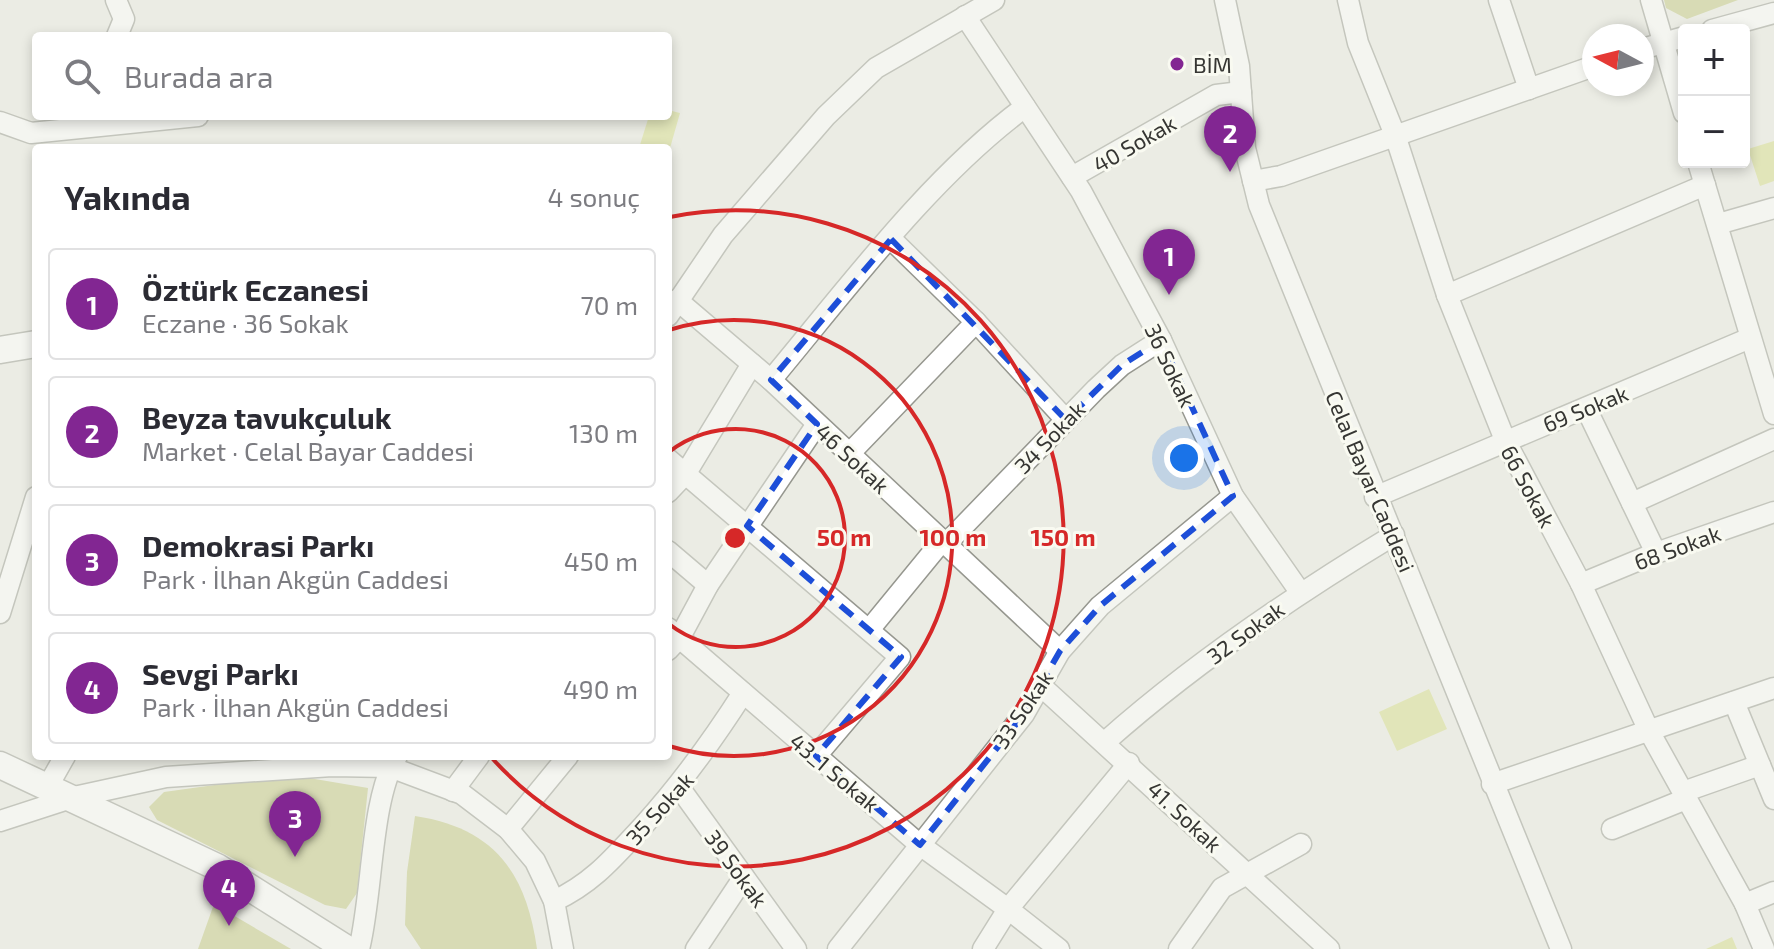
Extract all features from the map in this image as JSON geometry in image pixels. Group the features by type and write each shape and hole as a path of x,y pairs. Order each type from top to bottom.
{"main road":[{"path":"0,350 32,345"},
{"path":"0,765 74,797 217,867 347,949"}],"street":[{"path":"116,0 124,19 119,32"},
{"path":"673,308 723,235 826,116 876,68 994,0"},
{"name":"Celal Bayar Caddesi","path":"1225,0 1239,66 1245,148 1259,205 1561,949"},
{"name":"66 Sokak","path":"1348,0 1358,43 1395,135 1447,295 1505,440 1581,584 1649,731 1745,904 1764,949"},
{"path":"1499,0 1529,89"},
{"path":"1651,0 1674,39 1682,96"},
{"path":"1734,24 1774,13"},
{"name":"36 Sokak","path":"965,16 1072,177 1161,340 1233,496 1300,592"},
{"path":"1654,45 1674,39"},
{"path":"1253,181 1281,176 1582,70"},
{"name":"40 Sokak","path":"1072,177 1216,95 1241,92"},
{"path":"771,380 891,239 988,134 1025,107"},
{"path":"0,122 31,133 82,122 121,120"},
{"path":"1700,168 1774,414"},
{"path":"1447,295 1705,185"},
{"path":"1718,224 1774,208"},
{"path":"891,239 976,322 1066,420"},
{"name":"46 Sokak","path":"673,308 771,380 1060,651"},
{"path":"849,454 976,322"},
{"name":"69 Sokak","path":"1375,497 1750,338"},
{"name":"34 Sokak","path":"869,630 944,543 1066,420 1122,365 1161,340"},
{"path":"672,488 686,473 752,364"},
{"path":"1586,408 1656,553"},
{"path":"672,638 817,424"},
{"path":"1632,503 1774,439"},
{"path":"672,462 900,657 816,756"},
{"name":"33 Sokak","path":"838,949 1024,714 1060,651 1100,606 1233,496"},
{"path":"0,613 32,510"},
{"name":"68 Sokak","path":"1581,584 1656,553 1774,512"},
{"name":"32 Sokak","path":"1105,742 1169,685 1268,618 1300,592 1394,535"},
{"path":"672,554 708,585"},
{"name":"43_1 Sokak","path":"672,638 743,693 920,845 1059,949"},
{"name":"41. Sokak","path":"1040,685 1129,763 1329,949"},
{"path":"1492,784 1774,688"},
{"name":"35 Sokak","path":"554,901 580,889 607,867 679,787 743,693"},
{"path":"1734,702 1773,793"},
{"path":"48,786 63,760"},
{"path":"453,791 476,760"},
{"path":"508,829 565,760"},
{"path":"359,949 367,917 380,813 394,762"},
{"path":"0,821 74,797 227,764 394,762 453,791 508,829 535,861 554,901 563,949"},
{"path":"983,949 1008,909 1129,763"},
{"path":"1612,829 1760,765"},
{"name":"39 Sokak","path":"679,787 796,949"},
{"path":"1179,949 1222,888 1301,844"},
{"path":"696,949 744,877"},
{"path":"1745,904 1774,892"}],"highlighted area":[{"path":"891,239 1066,420 1122,365 1161,340 1233,496 1100,606 1060,651 1024,714 920,845 816,756 901,657 747,526 817,424 771,380"}],"green space":[{"path":"1664,0 1738,0 1687,19 1666,8"},
{"path":"309,778 368,788 357,893 346,909 325,905 157,820 149,807 164,792 257,779"},
{"path":"415,816 466,831 502,858 524,897 537,949 421,949 405,925 407,872"},
{"path":"214,904 291,949 198,949"}],"building":[{"path":"672,111 680,113 671,144 640,144 648,120 672,120"},
{"path":"1774,141 1774,181 1760,186 1750,148"},
{"path":"1429,689 1447,729 1397,751 1379,712"},
{"path":"1732,937 1737,949 1706,949"}],"place":[{"name":"BİM","path":"1177,64"},
{"name":"Beyza tavukçuluk","path":"1230,172"},
{"name":"Öztürk Eczanesi","path":"1169,295"},
{"name":"Demokrasi Parkı","path":"295,857"},
{"name":"Sevgi Parkı","path":"229,926"}]}
